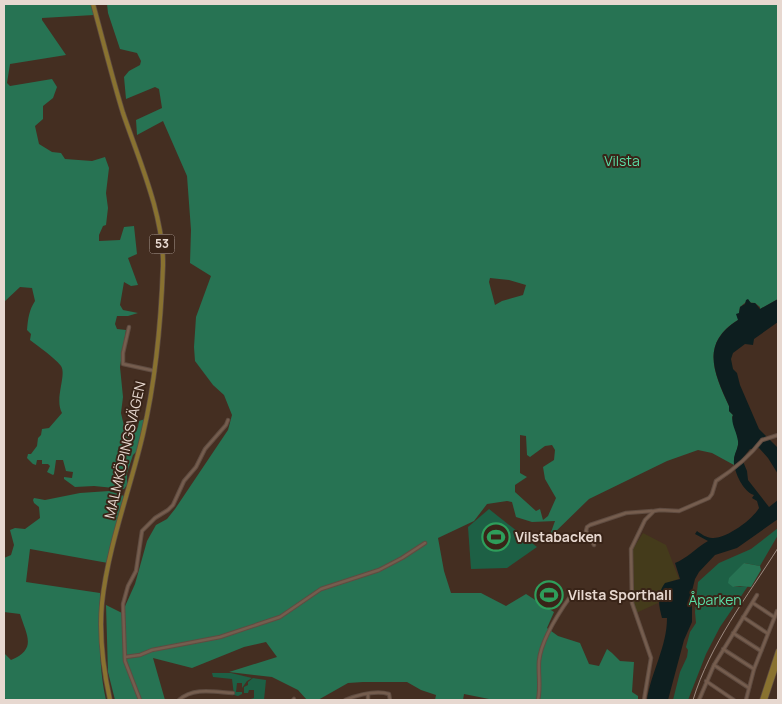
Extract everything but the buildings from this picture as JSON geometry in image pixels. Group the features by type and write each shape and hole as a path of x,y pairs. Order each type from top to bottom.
{"main road":[{"name":"MALMKÖPINGSVÄGEN","path":"93,4 116,88 160,228 163,269 155,371 144,434 110,558 104,590 102,643 110,700"},
{"path":"764,700 778,651"},
{"path":"764,700 778,661"}],"street":[{"path":"129,327 123,353 123,364 155,371"},
{"path":"140,700 125,657 123,604 128,586 136,571 142,529 156,516 171,508 184,481 196,467 205,449 226,425 228,420"},
{"path":"594,545 586,532 586,528 590,525 626,513 660,510 679,511 707,500 712,494 716,481 727,475 756,449 761,441 767,437 778,436"},
{"path":"644,700 651,660 632,604 631,552 645,520 654,511"},
{"path":"125,657 140,655 152,650 220,638 280,617 321,589 379,570 425,543"},
{"path":"699,700 714,665 758,595"},
{"path":"538,700 541,653 560,612 570,597"},
{"path":"753,603 774,616"},
{"path":"746,700 754,669 776,611"},
{"path":"743,618 768,633"},
{"path":"733,633 761,651"},
{"path":"723,649 754,669"},
{"path":"714,665 749,688"},
{"path":"706,682 734,700"},
{"path":"179,700 186,694 197,691 233,692"},
{"path":"345,700 368,694 388,693 390,700"},
{"path":"368,694 368,700"}],"green space":[{"path":"4,4 91,4 94,15 42,18 66,55 10,64 7,83 10,86 52,79 57,87 53,98 43,106 43,119 35,126 39,144 52,152 61,153 65,159 92,161 105,157 109,168 106,193 108,208 106,225 103,226 99,235 99,241 120,240 124,227 134,226 137,254 128,258 138,285 131,286 124,282 120,305 123,310 138,313 128,316 117,316 115,324 117,329 126,330 120,367 123,397 121,413 126,435 132,434 138,427 139,421 145,419 138,450 133,455 127,473 127,485 124,489 94,486 75,487 64,479 64,477 72,478 73,472 66,471 63,460 56,460 53,475 47,472 50,466 42,464 42,460 37,460 36,465 27,458 28,454 31,454 37,446 42,429 49,428 62,413 59,401 63,375 61,366 30,340 31,334 27,330 28,322 30,311 35,301 32,288 20,287 4,302"},
{"name":"Vilsta","path":"107,4 778,4 778,299 760,309 755,303 746,302 740,307 738,320 726,329 718,339 714,349 715,371 729,406 729,411 733,415 738,438 734,465 712,453 698,450 667,461 589,499 549,538 555,521 532,522 516,517 512,502 507,501 487,504 474,521 438,538 444,571 451,593 481,593 506,606 526,594 554,612 547,628 558,636 580,643 589,664 599,666 607,649 620,661 634,662 632,692 638,696 638,700 494,700 464,694 463,700 435,700 436,695 421,690 407,682 363,682 348,683 318,700 307,700 298,690 272,677 229,672 277,657 266,642 244,647 192,668 153,658 165,700 115,700 108,672 106,605 122,613 135,584 147,541 156,525 167,519 175,509 228,430 232,415 224,395 213,385 195,361 196,317 211,276 190,263 191,230 187,176 163,121 137,135 136,120 162,108 159,89 155,87 126,99 124,77 129,71 140,65 141,61 137,53 120,49 108,13","holes":["490,278 509,280 526,285 523,295 495,305 489,282","520,435 526,436 527,455 530,457 545,446 552,445 555,450 554,460 543,467 545,479 556,498 548,516 543,520 540,509 536,511 515,492 515,485 527,477 520,473"]},
{"path":"109,491 124,496 108,563 30,549 26,582 100,593 101,660 106,700 6,700 4,696 4,653 11,660 19,656 27,646 28,641 20,614 4,612 4,558 11,555 14,545 10,530 15,528 25,529 40,518 39,507 34,503 34,498 45,500 80,493"},
{"name":"Vilstabacken","path":"489,509 537,547 507,568 471,569 468,527"},
{"name":"Åparken","path":"778,528 778,535 760,566 744,563 733,587 748,586 720,627 706,654 688,700 673,700 680,672 687,657 688,650 686,647 690,632 696,623 695,612 698,582 719,563 751,549"},
{"path":"744,563 760,566 761,570 751,587 733,587 728,583 729,578"},
{"path":"212,673 231,673 252,678 242,688 242,683 237,683 236,692 242,692 238,696 234,695 232,679 213,677"},
{"path":"253,678 266,680 264,700 247,700 254,698 254,690 244,693 244,687"}],"sand":[{"path":"643,533 666,545 679,579 670,582 664,587 658,603 636,613 634,603 633,549"}],"shaded area":[{"path":"748,299 760,309 778,299 778,322 754,339 753,345 745,344 733,353 731,359 733,369 737,373 740,385 759,429 778,448 778,474 759,448 750,449 742,459 747,471 748,480 769,507 778,500 778,519 737,548 715,555 699,572 692,591 696,595 692,599 692,622 684,640 668,700 647,700 666,629 667,618 662,618 659,596 665,583 680,579 675,563 708,541 695,534 697,531 710,538 724,535 745,523 759,508 757,501 752,498 754,495 746,490 739,480 735,469 734,457 738,444 732,421 733,415 729,411 729,406 719,382 714,359 714,349 718,339 726,329 738,320 736,314 739,313 740,307"}],"railway":[{"path":"693,700 700,679 719,640 778,548"}],"place":[{"name":"Vilstabacken","path":"496,537"},
{"name":"Vilsta Sporthall","path":"549,595"}]}
